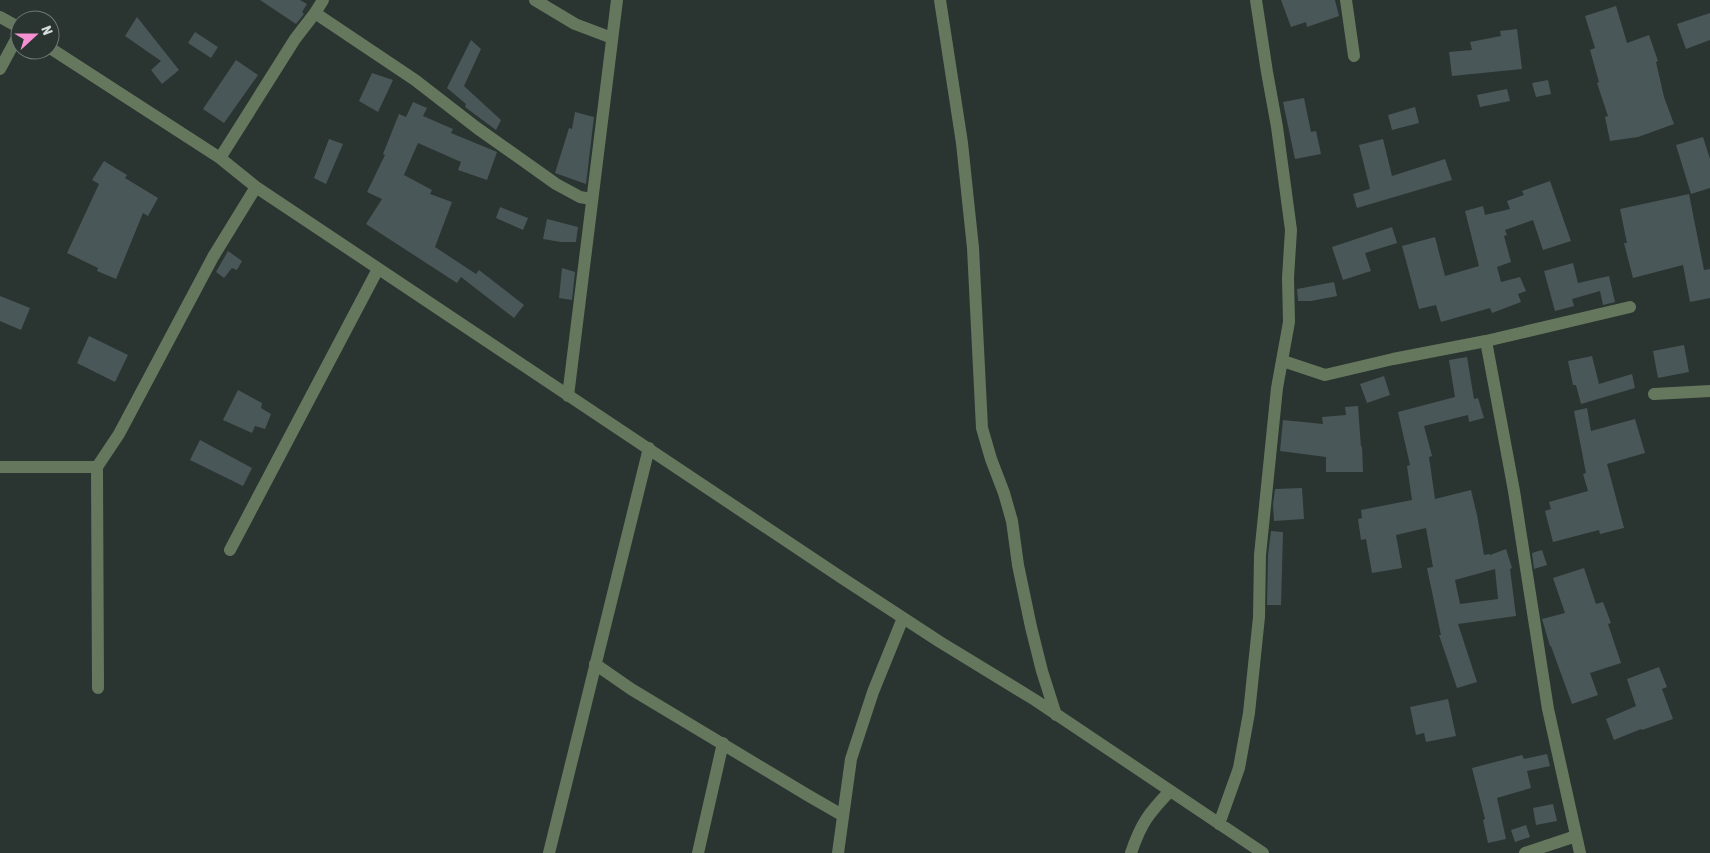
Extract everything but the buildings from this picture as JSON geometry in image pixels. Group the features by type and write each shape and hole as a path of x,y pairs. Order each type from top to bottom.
{"street":[{"path":"220,158 295,39 323,0"},
{"path":"535,0 575,24 612,38"},
{"path":"568,396 617,0"},
{"path":"940,0 962,143 973,248 982,428 1012,521 1030,627 1056,715"},
{"path":"1219,824 1239,768 1249,713 1260,618 1260,555 1277,388 1289,322 1288,278 1291,230 1277,127 1256,0"},
{"path":"1346,0 1354,56"},
{"path":"315,13 415,80 485,134 556,184 580,197 591,199"},
{"path":"0,69 10,50"},
{"path":"60,54 220,158 256,187 568,396 903,618 1056,715 1263,853"},
{"path":"98,688 97,467 118,434 213,257 256,187"},
{"path":"230,550 378,269"},
{"path":"1282,361 1325,375 1393,359 1486,341 1630,307"},
{"path":"1486,341 1514,491 1548,709 1580,853"},
{"path":"1654,394 1710,391"},
{"path":"549,853 649,448"},
{"path":"0,467 97,467"},
{"path":"838,853 851,759 873,692 903,618"},
{"path":"595,664 631,689 842,814"},
{"path":"698,853 723,744"},
{"path":"1132,853 1137,835 1148,814 1170,790"},
{"path":"1525,853 1576,836"}]}
